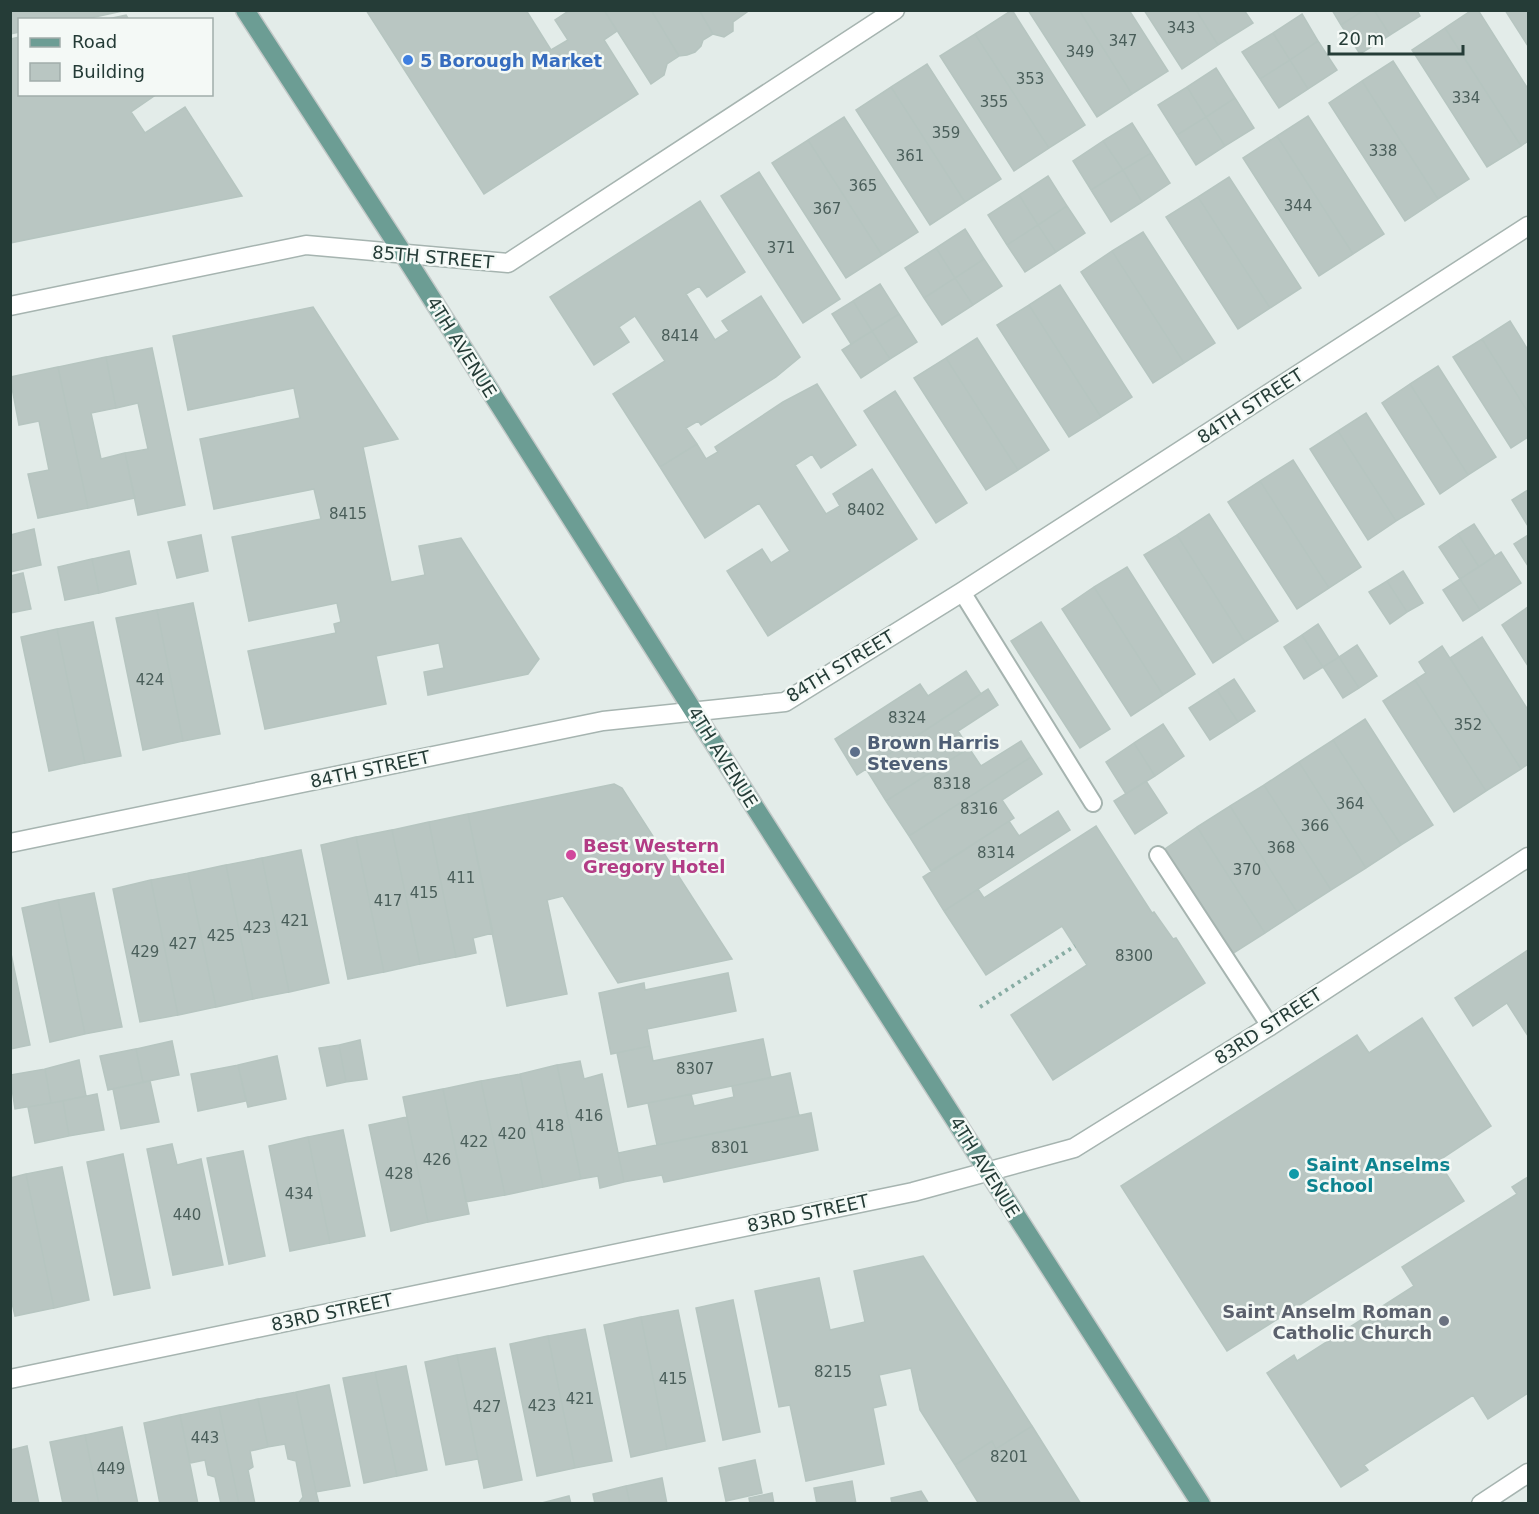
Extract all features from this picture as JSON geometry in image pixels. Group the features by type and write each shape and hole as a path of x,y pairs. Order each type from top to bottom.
{"main road":[{"name":"4TH AVENUE","path":"245,10 1201,1503"}],"street":[{"name":"85TH STREET","path":"10,306 306,245 508,263 896,10"},
{"name":"84TH STREET","path":"10,843 603,720 785,702 962,592 1528,226"},
{"name":"83RD STREET","path":"10,1379 913,1192 1074,1148 1270,1026 1528,857"},
{"path":"1481,1503 1528,1473"}],"lane":[{"path":"962,592 1093,803"},
{"path":"1158,855 1270,1026"}],"path":[{"path":"980,1007 1075,946"}],"building":[{"path":"10,10 123,10 90,18 18,18 18,32 10,34"},
{"path":"366,10 526,10 551,50 568,40 555,20 570,10 604,10 617,31 604,40 638,94 484,194"},
{"path":"604,10 651,10 679,56 667,64 664,75 651,84"},
{"path":"651,10 699,10 713,34 703,40 695,52 679,56"},
{"path":"699,10 746,10 747,12 733,22 733,31 724,37 713,34"},
{"path":"1012,10 1085,125 1049,148 975,34"},
{"path":"1028,10 1079,10 1132,94 1097,117"},
{"path":"1079,10 1129,10 1168,71 1132,94"},
{"path":"1144,10 1196,10 1218,45 1182,69"},
{"path":"1196,10 1244,10 1253,23 1218,45"},
{"path":"1332,10 1364,10 1341,25"},
{"path":"1364,10 1374,10 1390,35 1360,54 1341,25"},
{"path":"1374,10 1417,10 1420,16 1390,35"},
{"path":"1472,10 1478,10 1528,89 1528,141 1521,146 1445,28"},
{"path":"1505,10 1528,10 1528,46"},
{"path":"1302,14 1318,41 1290,60 1273,33"},
{"path":"126,15 128,18 112,18"},
{"path":"1445,28 1521,146 1487,167 1412,50"},
{"path":"1273,33 1290,60 1260,79 1242,52"},
{"path":"975,34 1049,148 1014,171 940,56"},
{"path":"18,37 18,96 154,96 131,112 145,133 185,107 242,196 10,243 10,39"},
{"path":"1318,41 1337,70 1308,89 1290,60"},
{"path":"1290,60 1308,89 1279,108 1260,79"},
{"path":"1393,61 1469,179 1438,199 1362,81"},
{"path":"927,64 1001,179 965,202 891,87"},
{"path":"1216,68 1235,98 1206,117 1187,87"},
{"path":"1362,81 1438,199 1405,221 1329,103"},
{"path":"891,87 965,202 930,225 856,110"},
{"path":"1187,87 1206,117 1177,135 1158,105"},
{"path":"1235,98 1254,128 1225,146 1206,117"},
{"path":"1308,116 1384,234 1353,254 1277,136"},
{"path":"844,117 918,232 882,255 808,140"},
{"path":"1206,117 1225,146 1196,165 1177,135"},
{"path":"1132,123 1151,153 1123,170 1103,141"},
{"path":"1277,136 1353,254 1319,276 1243,158"},
{"path":"808,140 882,255 846,278 772,163"},
{"path":"1103,141 1123,170 1091,190 1073,161"},
{"path":"1151,153 1170,183 1142,202 1123,170"},
{"path":"1123,170 1142,202 1111,222 1091,190"},
{"path":"759,172 840,299 803,323 721,196"},
{"path":"1048,176 1067,206 1038,225 1019,195"},
{"path":"1229,177 1301,288 1270,308 1198,197"},
{"path":"1019,195 1038,225 1007,245 988,215"},
{"path":"1198,197 1270,308 1238,329 1166,217"},
{"path":"700,201 745,272 707,297 699,286 686,294 715,340 729,331 722,321 761,296 800,357 776,377 701,425 698,421 686,428 697,444 660,467 613,394 665,361 635,316 619,327 629,342 594,365 550,297"},
{"path":"1067,206 1085,233 1056,252 1038,225"},
{"path":"1038,225 1056,252 1025,272 1007,245"},
{"path":"965,229 984,259 955,278 936,248"},
{"path":"1143,232 1215,343 1184,363 1112,251"},
{"path":"936,248 955,278 924,298 905,268"},
{"path":"1112,251 1184,363 1153,383 1081,272"},
{"path":"984,259 1002,286 973,305 955,278"},
{"path":"955,278 973,305 942,325 924,298"},
{"path":"880,284 899,314 872,331 853,301"},
{"path":"1060,285 1132,397 1101,417 1029,305"},
{"path":"853,301 872,331 851,344 832,314"},
{"path":"1029,305 1101,417 1069,437 997,325"},
{"path":"313,307 398,439 363,447 391,582 425,575 419,546 461,538 539,659 528,674 428,695 424,672 444,668 439,643 376,656 386,704 265,729 248,651 336,633 334,624 341,622 337,603 249,621 232,537 321,519 314,489 214,509 200,439 300,418 294,388 188,410 173,336"},
{"path":"899,314 917,342 890,359 872,331"},
{"path":"1510,321 1528,350 1528,412 1482,339"},
{"path":"872,331 890,359 861,378 842,350"},
{"path":"977,338 1049,450 1018,470 946,358"},
{"path":"1482,339 1528,412 1528,437 1511,448 1453,357"},
{"path":"152,348 185,505 138,515 125,453 148,449 138,403 116,408 106,357"},
{"path":"106,357 116,408 91,413 101,459 125,453 135,498 88,508 58,367"},
{"path":"946,358 1018,470 986,490 914,378"},
{"path":"1438,366 1496,457 1468,475 1410,384"},
{"path":"58,367 88,508 38,518 28,474 49,470 39,421 19,425 10,377"},
{"path":"817,384 856,445 821,468 812,454 795,465 826,514 840,506 833,494 872,469 917,539 768,636 727,571 762,549 771,563 790,551 759,503 705,538 660,467 697,444 706,459 718,452 715,447 783,402"},
{"path":"1410,384 1468,475 1440,494 1382,403"},
{"path":"895,391 967,503 936,523 864,411"},
{"path":"1366,413 1424,504 1396,521 1338,431"},
{"path":"1338,431 1396,521 1368,540 1310,449"},
{"path":"1293,460 1361,567 1329,588 1260,481"},
{"path":"1260,481 1329,588 1297,609 1228,502"},
{"path":"1528,490 1528,526 1512,500"},
{"path":"1209,514 1278,621 1245,642 1177,535"},
{"path":"1474,524 1495,556 1479,567 1458,534"},
{"path":"34,529 41,565 10,572 10,535"},
{"path":"1458,534 1479,567 1460,579 1439,547"},
{"path":"201,535 208,571 177,578 168,542"},
{"path":"1177,535 1245,642 1213,663 1144,555"},
{"path":"1528,535 1528,566 1514,544"},
{"path":"129,551 136,584 99,593 92,559"},
{"path":"1501,552 1521,583 1480,610 1460,579"},
{"path":"92,559 99,593 65,600 58,567"},
{"path":"1127,567 1195,674 1163,695 1094,587"},
{"path":"1403,571 1423,603 1407,612 1387,581"},
{"path":"23,573 31,609 10,613 10,576"},
{"path":"1460,579 1480,610 1463,621 1443,590"},
{"path":"1387,581 1407,612 1390,624 1369,592"},
{"path":"1094,587 1163,695 1131,716 1062,609"},
{"path":"193,603 220,734 183,741 157,610"},
{"path":"1528,607 1528,666 1502,625"},
{"path":"157,610 183,741 143,750 116,618"},
{"path":"93,622 121,756 85,763 57,629"},
{"path":"1041,622 1110,729 1080,748 1011,641"},
{"path":"1318,624 1339,657 1323,667 1302,635"},
{"path":"57,629 85,763 49,771 21,637"},
{"path":"1302,635 1323,667 1304,679 1284,647"},
{"path":"1482,637 1528,710 1528,764 1521,769 1450,658"},
{"path":"1357,645 1377,676 1359,688 1339,657"},
{"path":"1442,646 1521,769 1486,791 1415,680 1426,673 1419,662"},
{"path":"1339,657 1359,688 1343,698 1323,667"},
{"path":"966,671 981,694 857,775 835,739 920,684 928,696"},
{"path":"1234,679 1255,711 1238,722 1217,690"},
{"path":"1415,680 1486,791 1454,812 1383,701"},
{"path":"988,689 998,705 958,731 969,748 886,801 866,769"},
{"path":"1217,690 1238,722 1210,740 1189,708"},
{"path":"1365,719 1433,825 1401,845 1333,740"},
{"path":"1163,724 1184,756 1155,776 1134,743"},
{"path":"1333,740 1401,845 1366,868 1299,762"},
{"path":"1021,741 1031,757 909,836 886,801 969,748 981,766"},
{"path":"1134,743 1155,776 1126,794 1106,762"},
{"path":"1031,757 1042,774 1002,800 1014,818 931,871 909,836"},
{"path":"1299,762 1366,868 1331,890 1264,785"},
{"path":"1146,781 1167,813 1135,834 1114,801"},
{"name":"Best Western Gregory Hotel","path":"614,784 622,788 732,959 618,983 563,896 547,900 567,994 507,1006 468,814"},
{"path":"1264,785 1331,890 1297,912 1230,806"},
{"path":"1230,806 1297,912 1265,933 1197,827"},
{"path":"1058,811 1070,830 944,911 923,877 1009,821 1019,836"},
{"path":"468,814 493,933 473,938 476,953 456,957 429,822"},
{"path":"429,822 456,957 420,964 392,830"},
{"path":"1096,826 1152,913 1154,912 1173,939 1176,938 1205,983 1053,1080 1011,1015 1087,965 1062,926 986,975 944,911 978,889 984,898"},
{"path":"1197,827 1265,933 1232,954 1165,849"},
{"path":"392,830 420,964 384,972 356,837"},
{"path":"356,837 384,972 348,979 321,845"},
{"path":"301,850 329,983 289,992 262,858"},
{"path":"262,858 289,992 253,999 226,865"},
{"path":"226,865 253,999 216,1007 188,873"},
{"path":"188,873 216,1007 178,1015 151,880"},
{"path":"151,880 178,1015 140,1022 113,889"},
{"path":"94,893 122,1027 85,1034 58,900"},
{"path":"58,900 85,1034 50,1042 22,908"},
{"path":"10,949 30,1045 10,1049"},
{"path":"1528,950 1528,1036 1507,1003 1473,1026 1455,998"},
{"path":"728,973 736,1011 647,1029 650,1046 611,1054 599,993 644,983 645,990"},
{"name":"Saint Anselms School","path":"1422,1018 1491,1126 1438,1161 1464,1201 1227,1351 1121,1186 1357,1035 1369,1053"},
{"path":"763,1039 771,1078 628,1107 617,1053 650,1046 653,1061"},
{"path":"360,1040 367,1079 346,1082 339,1045"},
{"path":"172,1041 179,1075 143,1082 136,1049"},
{"path":"339,1045 346,1082 327,1086 319,1048"},
{"path":"136,1049 143,1082 108,1090 100,1056"},
{"path":"277,1056 286,1099 248,1107 238,1065"},
{"path":"79,1060 86,1096 51,1103 45,1069"},
{"path":"580,1061 584,1079 602,1074 624,1182 600,1188 598,1176 581,1179 557,1065"},
{"path":"238,1065 246,1101 198,1111 191,1074"},
{"path":"557,1065 581,1179 543,1187 520,1074"},
{"path":"45,1069 51,1103 15,1109 10,1075"},
{"path":"790,1073 799,1116 657,1145 648,1103 691,1094 694,1106 734,1097 732,1086"},
{"path":"520,1074 543,1187 505,1195 481,1081"},
{"path":"150,1081 159,1122 121,1129 113,1089"},
{"path":"481,1081 505,1195 466,1202 443,1089"},
{"path":"443,1089 469,1214 428,1222 403,1097"},
{"path":"97,1094 104,1130 69,1136 63,1101"},
{"path":"63,1101 69,1136 35,1143 28,1107"},
{"path":"811,1113 818,1150 664,1182 662,1175 624,1182 618,1153"},
{"path":"407,1117 428,1222 391,1231 369,1125"},
{"path":"343,1130 365,1236 330,1243 308,1137"},
{"path":"308,1137 330,1243 290,1251 269,1146"},
{"path":"172,1144 177,1165 201,1159 223,1265 173,1275 147,1149"},
{"path":"243,1151 265,1256 229,1264 207,1158"},
{"path":"123,1154 150,1288 114,1295 87,1162"},
{"path":"62,1167 89,1300 54,1308 26,1174"},
{"path":"26,1174 54,1308 15,1316 10,1294 10,1178"},
{"name":"Saint Anselm Roman Catholic Church","path":"1528,1177 1528,1393 1488,1419 1473,1395 1364,1465 1368,1470 1341,1487 1267,1373 1294,1355 1297,1361 1414,1286 1402,1267 1517,1194 1512,1187"},
{"path":"923,1256 1032,1426 996,1449 992,1441 955,1465 920,1410 911,1368 879,1375 886,1405 873,1408 884,1464 806,1481 790,1405 779,1407 755,1291 819,1278 830,1330 865,1322 854,1271"},
{"path":"733,1300 760,1432 723,1440 696,1308"},
{"path":"678,1310 705,1441 667,1449 641,1317"},
{"path":"641,1317 667,1449 631,1457 604,1325"},
{"path":"585,1329 612,1461 575,1468 548,1336"},
{"path":"548,1336 575,1468 537,1476 510,1344"},
{"path":"495,1348 522,1480 484,1488 457,1355"},
{"path":"457,1355 478,1459 446,1465 425,1362"},
{"path":"406,1366 427,1470 397,1476 375,1372"},
{"path":"375,1372 397,1476 364,1483 343,1378"},
{"path":"329,1385 350,1486 316,1492 296,1392"},
{"path":"296,1392 319,1504 298,1504 303,1497 296,1461 288,1459 285,1444 268,1447 258,1399"},
{"path":"258,1399 268,1447 250,1451 253,1467 248,1470 255,1504 239,1504 219,1407"},
{"path":"219,1407 239,1504 221,1504 215,1477 208,1475 205,1460 190,1463 180,1415"},
{"path":"180,1415 198,1504 160,1504 144,1423"},
{"path":"1032,1426 1081,1504 979,1504 955,1465 992,1441 996,1449"},
{"path":"122,1427 138,1504 99,1504 85,1435"},
{"path":"85,1435 99,1504 63,1504 50,1442"},
{"path":"27,1446 39,1504 10,1504 10,1450"},
{"path":"755,1460 762,1493 726,1501 719,1468"},
{"path":"662,1478 667,1504 630,1504 626,1486"},
{"path":"852,1481 856,1504 817,1504 814,1488"},
{"path":"626,1486 630,1504 595,1504 593,1494"},
{"path":"921,1491 929,1504 892,1504 891,1498"},
{"path":"772,1493 774,1504 750,1504 749,1498"},
{"path":"569,1496 571,1504 538,1504"}],"place":[{"name":"5 Borough Market","path":"408,60"},
{"name":"Brown Harris Stevens","path":"855,752"},
{"name":"Best Western Gregory Hotel","path":"571,855"},
{"name":"Saint Anselms School","path":"1294,1174"},
{"name":"Saint Anselm Roman Catholic Church","path":"1444,1321"}]}
